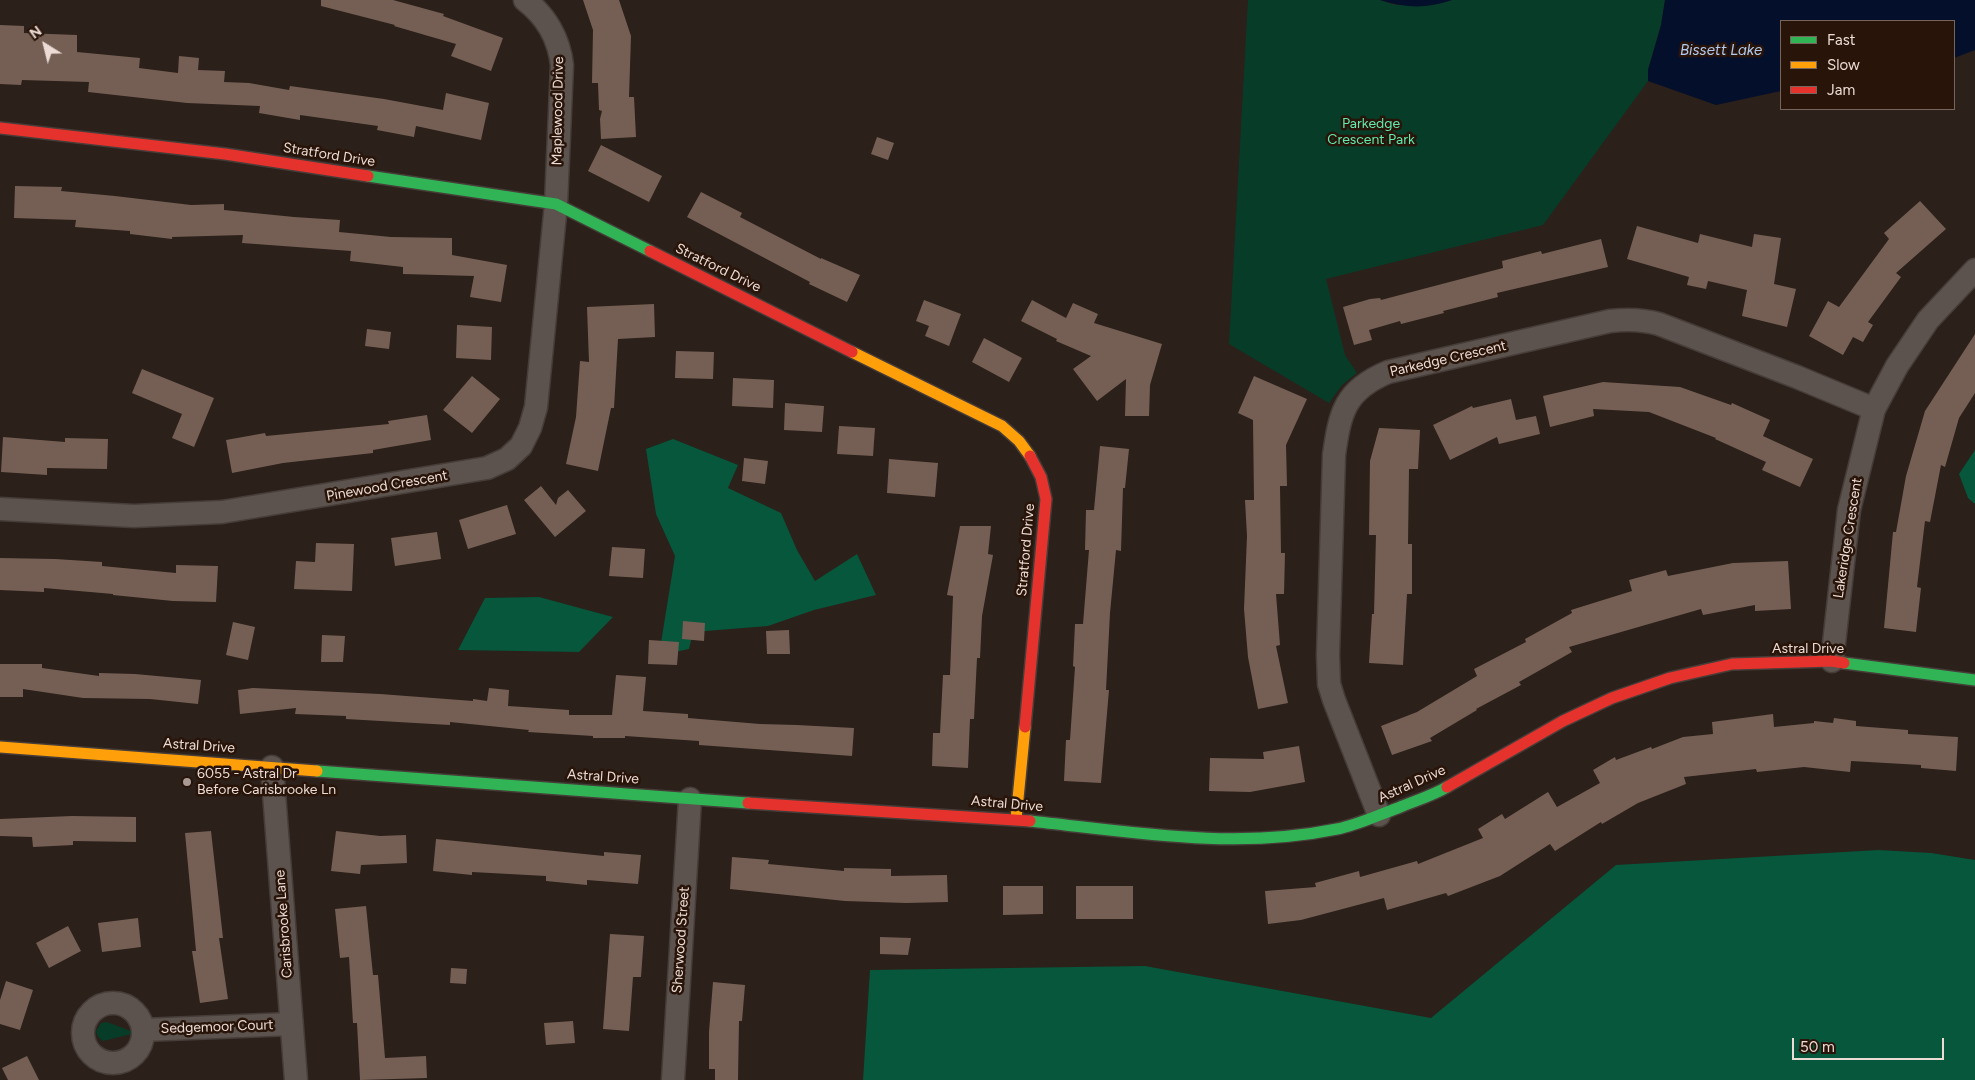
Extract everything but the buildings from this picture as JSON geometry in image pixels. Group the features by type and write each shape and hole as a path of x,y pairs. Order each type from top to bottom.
{"street":[{"name":"Maplewood Drive","path":"525,0 536,9 546,22 555,38 561,57 556,204"},
{"name":"Stratford Drive","path":"0,128 225,154 556,204 996,422 1014,435 1030,453 1042,479 1046,509 1016,819"},
{"name":"Pinewood Crescent","path":"0,509 134,516 222,512 487,468 507,459 516,453 525,440 536,407 556,204"},
{"name":"Lakeridge Crescent","path":"1832,661 1849,510 1874,409 1897,366 1928,320 1975,270"},
{"name":"Parkedge Crescent","path":"1379,815 1334,700 1329,684 1328,655 1334,455 1337,431 1342,413 1352,397 1367,383 1388,372 1610,321 1626,319 1659,324 1874,409"},
{"name":"Astral Drive","path":"0,747 690,799 1016,819 1163,836 1243,840 1291,837 1339,829 1379,815 1442,790 1563,721 1612,698 1662,680 1732,664 1832,661 1975,680"},
{"name":"Carisbrooke Lane","path":"272,767 296,1080"},
{"name":"Sherwood Street","path":"673,1080 690,799"},
{"name":"Sedgemoor Court","path":"143,1030 291,1024"}],"green space":[{"name":"Parkedge Crescent Park","path":"1248,0 1380,0 1396,5 1452,0 1665,0 1661,25 1648,70 1648,81 1543,225 1326,279 1345,355 1357,373 1342,385 1329,403 1229,344"},
{"path":"673,439 738,465 728,488 781,513 797,550 815,581 857,554 876,595 814,610 768,626 693,632 689,649 659,655 675,556 656,514 646,449"},
{"path":"1975,450 1975,504 1968,498 1959,474"},
{"path":"539,597 613,617 579,652 458,650 485,598"},
{"path":"1879,850 1931,853 1975,860 1975,1080 863,1080 870,970 1145,966 1431,1018 1616,865"},
{"path":"107,1022 136,1033 103,1041 98,1037 96,1031 101,1023"}],"water":[{"path":"1380,0 1452,0 1434,5 1407,6"},
{"name":"Bissett Lake","path":"1665,0 1975,0 1975,50 1955,58 1955,20 1780,20 1780,91 1716,105 1648,81 1648,70 1661,25"}],"traffic: fast":[{"path":"368,176 556,204 650,251"},
{"path":"1844,663 1975,680"},
{"path":"317,771 748,803"},
{"path":"1030,821 1145,834 1222,839 1299,835 1337,829 1368,820 1447,787"}],"traffic: slow":[{"path":"852,352 1002,426 1019,441 1030,456"},
{"path":"1016,819 1025,727"},
{"path":"0,747 317,771"}],"traffic: jam":[{"path":"0,128 225,154 368,176"},
{"path":"650,251 852,352"},
{"path":"1025,727 1046,499 1041,477 1030,456"},
{"path":"1447,787 1563,721 1612,698 1670,678 1732,664 1832,661 1844,663"},
{"path":"748,803 1030,821"}],"place":[{"name":"6055 - Astral Dr Before Carisbrooke Ln","path":"187,782"}]}
